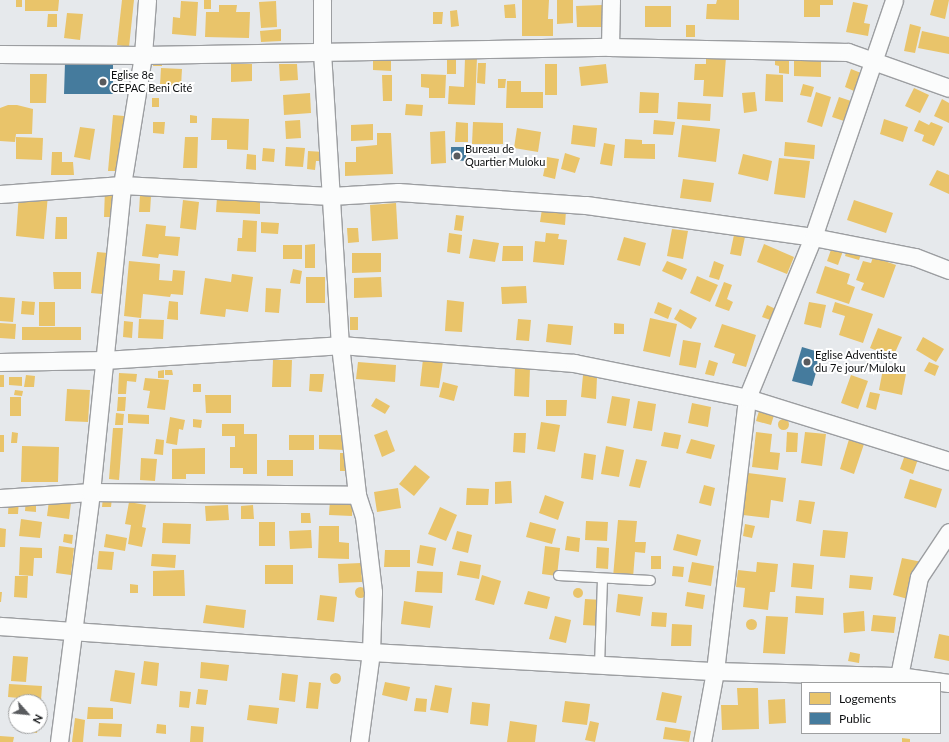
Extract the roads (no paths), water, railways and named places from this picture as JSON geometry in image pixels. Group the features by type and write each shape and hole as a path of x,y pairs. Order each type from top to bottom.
{"street":[{"path":"59,742 91,492 122,185 143,55 147,0"},
{"path":"322,0 322,52 340,345 357,495 364,516 373,592 371,652 359,742"},
{"path":"610,47 611,0"},
{"path":"702,742 715,671 747,398 813,238 894,0"},
{"path":"0,54 143,55 610,47 848,52 949,88"},
{"path":"0,194 122,185 331,196 398,192 586,205 813,238 915,257 949,270"},
{"path":"0,362 104,360 340,345 574,363 747,398 949,461"},
{"path":"0,498 91,492 357,495"},
{"path":"899,676 919,577 949,532"},
{"path":"0,626 371,652 599,665 715,671 899,676 949,683"}],"lane":[{"path":"558,575 650,580"},
{"path":"599,665 602,578"}],"place":[{"name":"Eglise 8e CEPAC Beni Cité","path":"103,82"},
{"name":"Bureau de Quartier Muloku","path":"457,156"},
{"name":"Eglise Adventiste du 7e jour/Muloku","path":"807,362"}]}
